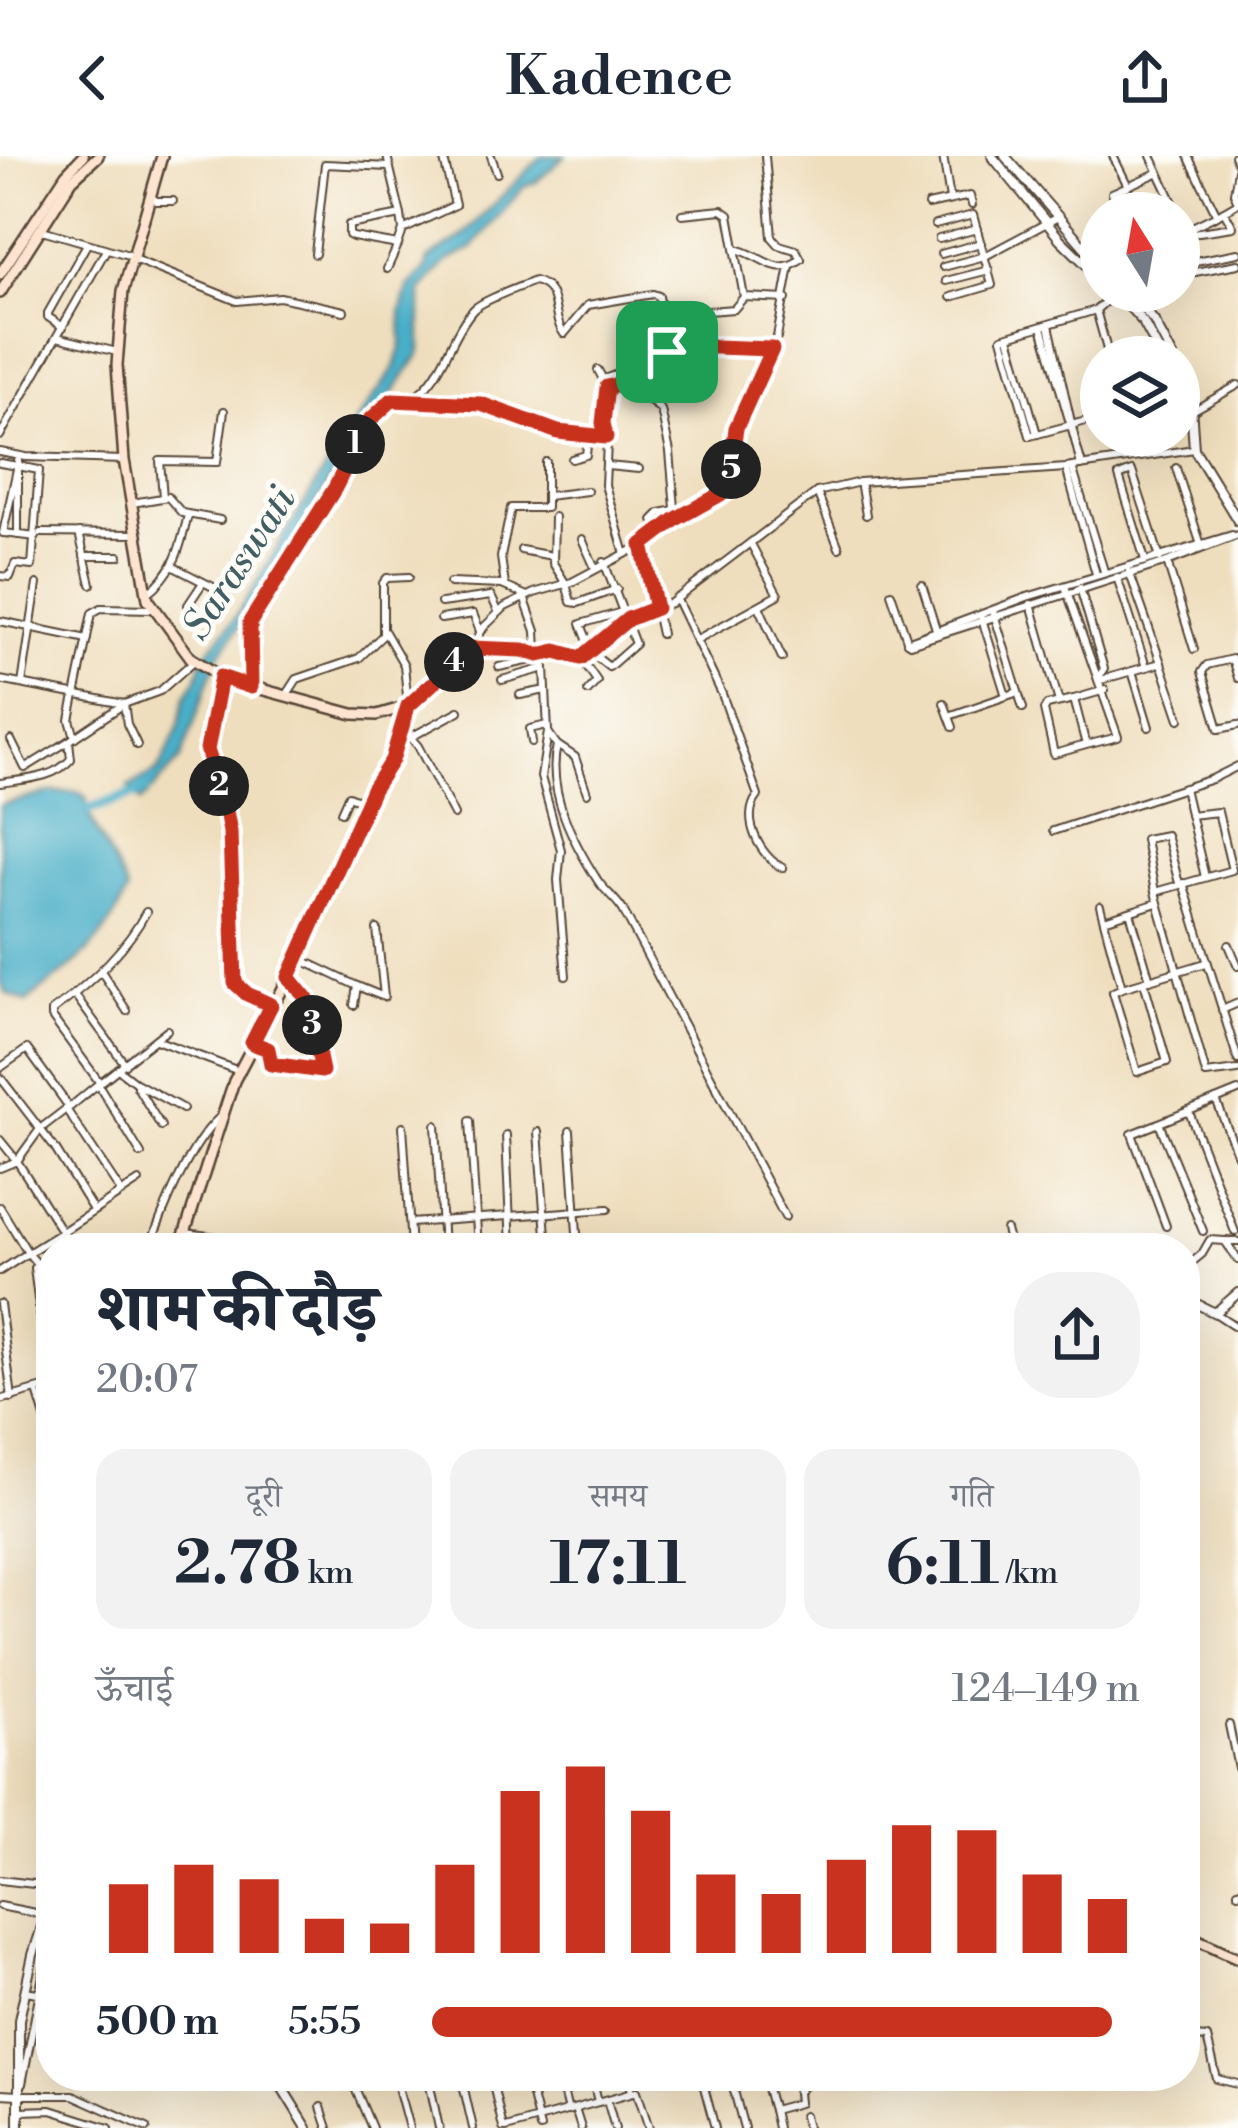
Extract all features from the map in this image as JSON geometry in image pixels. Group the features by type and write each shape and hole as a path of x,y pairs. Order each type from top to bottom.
{"main road":[{"path":"0,293 5,270 66,174 83,156"},
{"path":"5,270 71,180 98,156"},
{"path":"162,156 131,258 117,352 117,406 147,594 197,664 219,676 353,714 377,715 408,706 408,734 366,803 289,977 239,1071 185,1232"},
{"path":"1200,1940 1236,1952"}],"street":[{"path":"387,156 403,230 387,268"},
{"path":"403,230 455,205 443,156"},
{"path":"491,156 497,173"},
{"path":"408,706 471,648 498,612 642,545 676,514 728,490 736,428 772,349 800,254 778,245 772,237 765,156"},
{"path":"943,156 950,200"},
{"path":"992,156 1080,254"},
{"path":"1005,156 1052,221 1080,247"},
{"path":"1113,156 1128,186"},
{"path":"1150,156 1169,192"},
{"path":"1188,156 1233,227 1200,231"},
{"path":"1200,224 1238,202 1234,156"},
{"path":"314,254 325,164 389,167"},
{"path":"1116,192 1159,172"},
{"path":"150,194 156,201 173,201"},
{"path":"928,205 970,196 972,205"},
{"path":"412,398 433,382 440,361 474,308 529,282 542,283 554,296 558,328 564,334 588,305 656,294 661,310 668,314 734,309 744,297 727,212 682,214"},
{"path":"398,245 353,237 348,230 352,223 401,214"},
{"path":"935,225 973,215 992,285 951,297"},
{"path":"943,267 985,256 1052,221"},
{"path":"38,229 131,258 237,301 280,297 344,311"},
{"path":"939,239 977,229"},
{"path":"941,254 981,243"},
{"path":"63,327 48,313 87,244"},
{"path":"736,249 749,251 764,265 794,265"},
{"path":"0,436 106,250"},
{"path":"1200,260 1238,253"},
{"path":"1200,271 1238,264"},
{"path":"946,281 988,271"},
{"path":"744,297 786,299"},
{"path":"1080,422 1030,436 1002,338 1090,312"},
{"path":"1132,312 1152,336"},
{"path":"1046,326 1102,578"},
{"path":"57,337 117,352"},
{"path":"641,378 647,353 678,347 772,349"},
{"path":"606,383 632,368 641,378 648,401 662,410 676,514"},
{"path":"598,370 606,383 606,490 625,554"},
{"path":"606,383 641,378"},
{"path":"1200,403 1238,385"},
{"path":"251,687 250,622 335,488 368,422 392,400 493,406 558,432 606,437"},
{"path":"163,497 160,461 217,462 224,411"},
{"path":"572,459 586,455 588,436"},
{"path":"0,452 39,470 39,535 32,566 15,564 10,577 0,576"},
{"path":"581,624 661,606 817,492 860,482 1145,456"},
{"path":"1198,456 1238,520"},
{"path":"18,460 2,533 137,534"},
{"path":"18,460 18,535"},
{"path":"0,463 124,460"},
{"path":"505,586 501,557 511,508 544,509 546,463"},
{"path":"606,466 639,469"},
{"path":"1176,468 1201,547"},
{"path":"1145,560 1119,476 1126,471 1132,471 1195,650"},
{"path":"860,482 866,514"},
{"path":"547,496 587,490"},
{"path":"817,492 839,548"},
{"path":"524,506 526,495"},
{"path":"132,503 171,498 179,511 220,520"},
{"path":"658,534 653,520 660,513 676,514"},
{"path":"147,594 173,566 188,515"},
{"path":"554,517 552,556 570,600 578,603 617,590"},
{"path":"79,533 91,584"},
{"path":"891,592 910,644 1237,535"},
{"path":"582,539 595,568"},
{"path":"696,640 778,595 751,544"},
{"path":"642,545 661,606 661,634"},
{"path":"521,550 552,556"},
{"path":"84,556 119,556"},
{"path":"993,613 1117,577 1145,560 1163,561"},
{"path":"578,603 590,650 604,666 612,665 634,646 604,562"},
{"path":"173,566 213,587"},
{"path":"1129,569 1180,719"},
{"path":"408,706 404,665 385,632 383,583 387,578 410,577"},
{"path":"1117,577 1146,667"},
{"path":"450,583 505,586 525,596 545,668 554,782 575,836 600,884 616,900 640,941 785,1217"},
{"path":"22,684 37,584"},
{"path":"188,605 202,584"},
{"path":"922,584 936,629"},
{"path":"1080,588 1104,669 1100,678"},
{"path":"1066,589 1093,672 1105,690 1118,737 1054,754 1046,705 1105,690"},
{"path":"441,603 491,596 498,612"},
{"path":"676,596 722,694 758,796 748,818 770,859 783,868"},
{"path":"1031,604 1059,702"},
{"path":"759,606 782,658"},
{"path":"0,783 43,776 71,759 70,724 96,608 154,608"},
{"path":"993,613 1023,708"},
{"path":"441,620 473,614 481,633"},
{"path":"581,658 625,616"},
{"path":"907,640 981,617"},
{"path":"981,617 1006,696"},
{"path":"0,621 87,639"},
{"path":"286,696 297,679 358,658 385,632"},
{"path":"471,648 539,655"},
{"path":"499,668 556,651 581,658 596,680 588,691"},
{"path":"404,665 417,658"},
{"path":"1238,678 1235,658 1207,665 1202,671 1219,729 1238,725"},
{"path":"1100,678 1161,663"},
{"path":"11,740 25,768 124,704 160,691 197,664"},
{"path":"502,680 545,668"},
{"path":"1132,671 1149,727"},
{"path":"219,676 207,750 230,832 235,983 271,1005"},
{"path":"0,680 124,704"},
{"path":"520,694 547,690"},
{"path":"949,716 1018,692"},
{"path":"1074,699 1086,746"},
{"path":"944,703 953,727"},
{"path":"124,704 136,745"},
{"path":"454,815 408,734 459,711"},
{"path":"532,742 530,728 552,735 574,757 587,793"},
{"path":"552,735 541,777 563,864 558,880 566,976"},
{"path":"1053,831 1238,766"},
{"path":"1184,788 1205,877"},
{"path":"341,812 348,796 366,803"},
{"path":"1155,892 1232,870 1218,812 1190,814"},
{"path":"1238,1060 1166,835 1144,839 1157,903 1206,1074 1238,1070"},
{"path":"1104,920 1157,903"},
{"path":"1100,906 1122,988"},
{"path":"141,1154 52,1012 101,970 137,930 146,912"},
{"path":"1130,912 1147,981 1167,1062 1135,1070 1113,994 1122,988 1147,981 1206,963"},
{"path":"298,958 384,997 377,928"},
{"path":"1229,944 1238,966"},
{"path":"101,970 127,1011"},
{"path":"252,1043 268,1049 269,1063 274,1066 325,1072 307,999 289,977"},
{"path":"354,1005 357,986"},
{"path":"75,995 161,1126"},
{"path":"1222,1010 1238,1003"},
{"path":"0,1168 17,1161 40,1129 166,1030"},
{"path":"156,1040 239,1071"},
{"path":"94,1210 0,1072 27,1049 122,1192"},
{"path":"136,1083 183,1109"},
{"path":"1166,1226 1132,1134 1238,1091"},
{"path":"1216,1100 1238,1156"},
{"path":"1189,1112 1234,1232"},
{"path":"155,1233 166,1203 207,1130 223,1114"},
{"path":"470,1121 477,1233"},
{"path":"1159,1123 1202,1231"},
{"path":"436,1125 442,1233"},
{"path":"403,1126 410,1233"},
{"path":"570,1131 577,1233"},
{"path":"538,1132 546,1233"},
{"path":"506,1135 511,1233"},
{"path":"0,1141 62,1232 139,1181"},
{"path":"0,1207 36,1262"},
{"path":"410,1223 608,1209"},
{"path":"185,1232 192,1233"},
{"path":"1200,1256 1210,1240 1238,1242"},
{"path":"1225,1241 1238,1260"},
{"path":"0,1271 36,1248"},
{"path":"1215,1313 1238,1293"},
{"path":"0,1304 12,1398"},
{"path":"1200,1306 1238,1328"},
{"path":"0,1400 36,1391"},
{"path":"1229,1725 1238,1768"},
{"path":"0,1880 36,1884"},
{"path":"0,1906 36,1913"},
{"path":"19,2128 19,2020 36,1949"},
{"path":"25,1991 36,1993"},
{"path":"19,2104 36,2035"},
{"path":"1200,2037 1207,2038 1217,2079 1238,2084"},
{"path":"285,2091 308,2128"},
{"path":"356,2091 372,2128"},
{"path":"399,2091 409,2128"},
{"path":"431,2091 439,2128"},
{"path":"464,2091 473,2128"},
{"path":"495,2091 504,2128 539,2124 638,2091 649,2128"},
{"path":"530,2091 539,2124"},
{"path":"565,2091 580,2128"},
{"path":"599,2091 615,2128"},
{"path":"705,2091 715,2128"},
{"path":"734,2091 744,2128"},
{"path":"767,2091 777,2128"},
{"path":"772,2110 797,2104 798,2092"},
{"path":"0,2094 19,2104 109,2128"},
{"path":"19,2104 73,2096 147,2128"},
{"path":"321,2108 328,2128"},
{"path":"74,2128 75,2116"},
{"path":"804,2116 807,2128"}],"water":[{"path":"542,156 565,156 535,183 525,185 470,250 446,262 421,291 421,352 363,425 262,595 217,658 181,759 141,802 129,787 159,770 203,658 235,618 339,446 395,367 409,285 426,269 428,259 460,238"},
{"path":"52,792 78,792 86,797 91,819 127,892 96,942 26,1002 5,993 0,979 0,805"}],"waterway":[{"name":"Saraswati","path":"86,810 146,790"}],"route":[{"path":"687,346 772,349 736,428 728,490 642,545 656,608 628,619 585,656 471,648 408,706 392,760 373,789 289,977 307,999 322,1071 269,1063 268,1049 252,1043 271,1005 235,983 230,832 207,750 221,677 251,687 250,622 380,407 412,398 481,404 558,432 606,437 607,387 640,381 645,355 667,352 687,346"}]}
